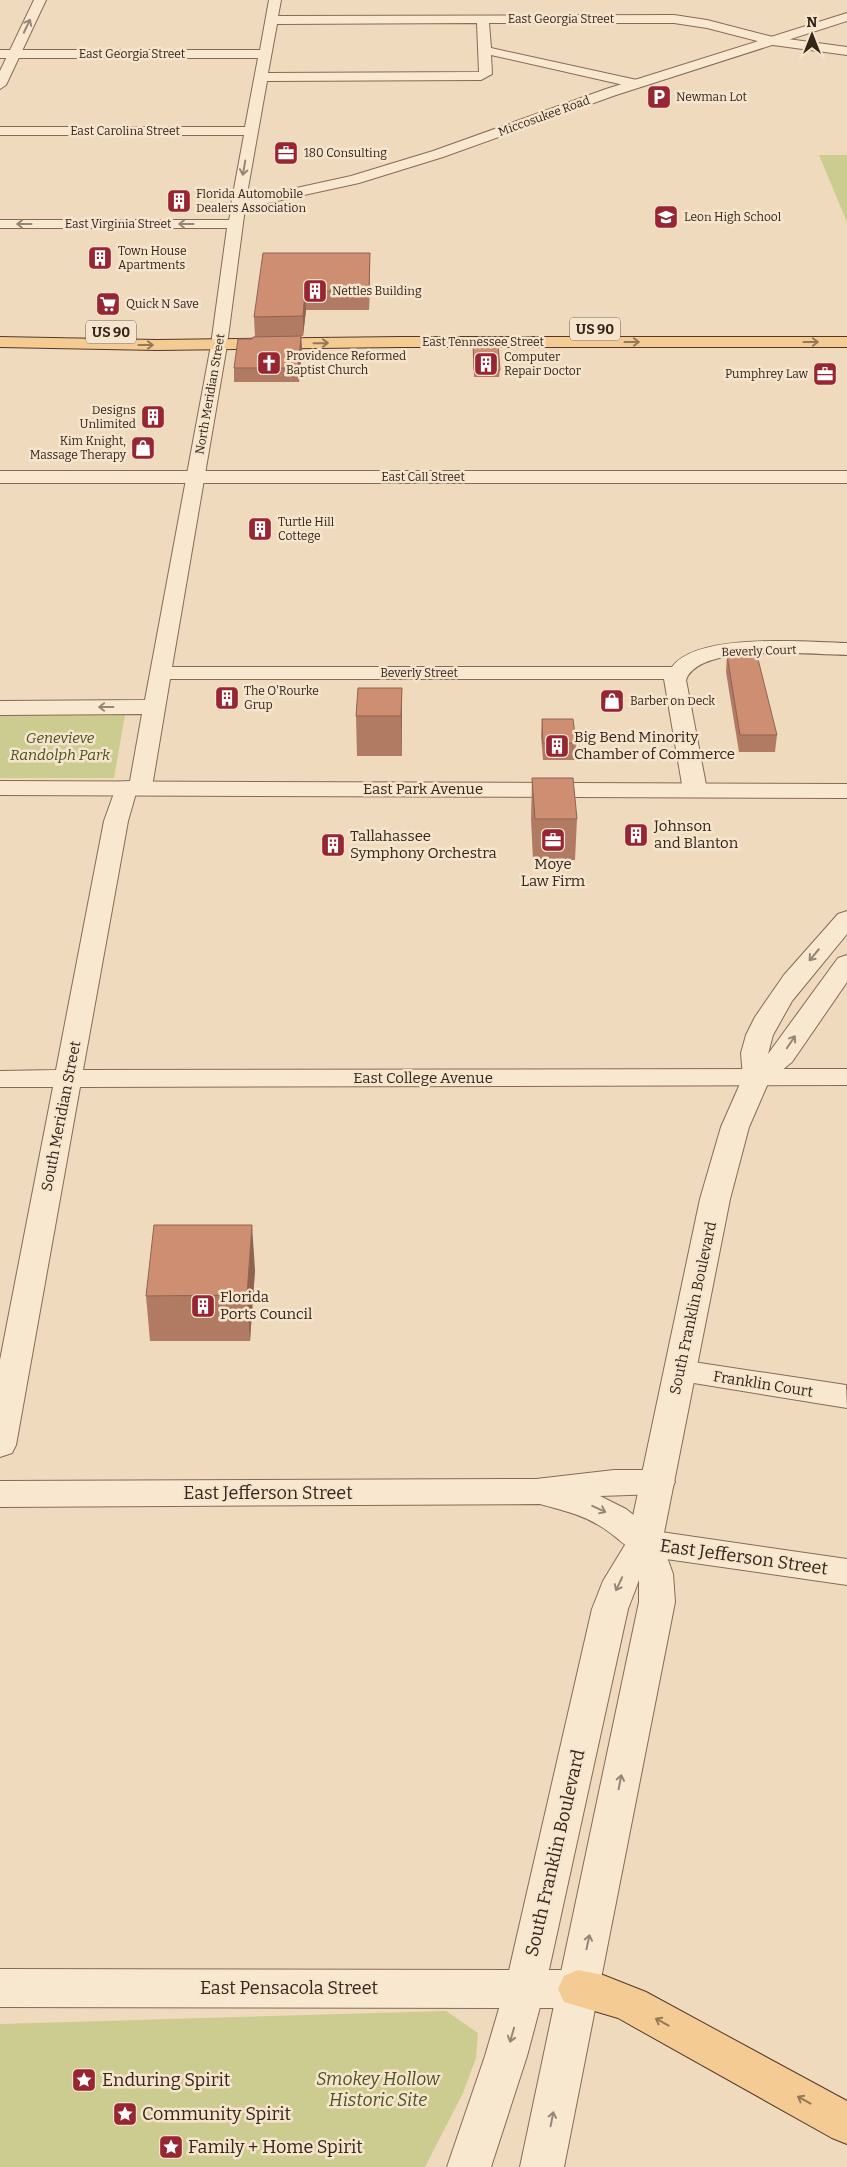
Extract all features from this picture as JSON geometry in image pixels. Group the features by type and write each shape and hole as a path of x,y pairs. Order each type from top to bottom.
{"main road":[{"name":"East Tennessee Street","path":"0,342 513,336 847,329"},
{"name":"East Tennessee Street","path":"0,333 220,338"},
{"name":"East Tennessee Street","path":"513,336 847,342"},
{"path":"578,1989 603,1994 632,2005 847,2124"}],"street":[{"path":"0,85 40,0"},
{"name":"North Meridian Street","path":"133,788 155,707 220,338 238,205 275,0"},
{"name":"Miccosukee Road","path":"238,205 354,180 438,154 637,84 847,17"},
{"path":"260,77 484,75 486,74 486,50 483,19"},
{"name":"East Georgia Street","path":"271,20 674,19 773,41 847,51"},
{"path":"486,50 637,84"},
{"name":"East Georgia Street","path":"0,54 264,54"},
{"name":"East Carolina Street","path":"0,131 251,131"},
{"name":"East Virginia Street","path":"0,224 235,224"},
{"name":"East Call Street","path":"0,476 847,477"},
{"name":"Beverly Court","path":"677,673 687,662 705,654 719,652 747,649 847,649"},
{"name":"Beverly Street","path":"161,673 677,673"},
{"path":"677,673 675,680 695,790"},
{"path":"0,708 155,707"},
{"name":"East Park Avenue","path":"0,788 847,791"},
{"name":"South Meridian Street","path":"0,1445 116,822 133,788"},
{"name":"South Franklin Boulevard","path":"757,1077 755,1050 765,1025 794,979 847,919"},
{"name":"South Franklin Boulevard","path":"469,2167 506,2056 524,1988 610,1609 620,1581 645,1543 725,1162 735,1127 757,1077 782,1056 847,963"},
{"name":"East College Avenue","path":"0,1079 847,1077"},
{"name":"Franklin Court","path":"680,1371 846,1397"},
{"name":"East Jefferson Street","path":"0,1494 536,1492 614,1482 658,1482"},
{"name":"East Jefferson Street","path":"536,1492 560,1496 595,1507 624,1524 645,1543 847,1572"},
{"path":"542,2167 657,1602 656,1574 645,1543"},
{"name":"East Pensacola Street","path":"0,1988 578,1989"}],"green space":[{"path":"819,155 847,155 847,222"},
{"name":"Genevieve Randolph Park","path":"0,715 125,715 114,778 0,778"},
{"name":"Smokey Hollow Historic Site","path":"446,2011 478,2033 476,2058 463,2093 425,2167 0,2167 0,2024"}],"building":[{"path":"263,253 370,253 369,291 305,291 303,316 254,317"},
{"path":"301,336 298,368 234,368 238,339"},
{"name":"Computer Repair Doctor","path":"473,344 498,344 500,370 474,370"},
{"path":"727,655 757,655 777,735 740,735"},
{"path":"358,688 402,688 401,716 356,716"},
{"path":"542,719 573,719 576,743 543,743"},
{"path":"532,778 573,778 577,819 535,819"},
{"path":"154,1225 252,1225 247,1295 146,1296"}],"place":[{"name":"Newman Lot","path":"659,97"},
{"name":"180 Consulting","path":"286,153"},
{"name":"Florida Automobile Dealers Association","path":"179,201"},
{"name":"Leon High School","path":"666,217"},
{"name":"Town House Apartments","path":"100,258"},
{"name":"Nettles Building","path":"315,291"},
{"name":"Quick N Save","path":"108,304"},
{"name":"Providence Reformed Baptist Church","path":"269,363"},
{"name":"Computer Repair Doctor","path":"486,364"},
{"name":"Pumphrey Law","path":"825,374"},
{"name":"Designs Unlimited","path":"153,417"},
{"name":"Kim Knight, Massage Therapy","path":"143,448"},
{"name":"Turtle Hill Cottege","path":"260,529"},
{"name":"The O'Rourke Grup","path":"227,698"},
{"name":"Barber on Deck","path":"612,701"},
{"name":"Big Bend Minority Chamber of Commerce","path":"557,746"},
{"name":"Johnson and Blanton","path":"636,835"},
{"name":"Moye Law Firm","path":"553,840"},
{"name":"Tallahassee Symphony Orchestra","path":"333,845"},
{"name":"Florida Ports Council","path":"203,1306"},
{"name":"Enduring Spirit","path":"84,2080"},
{"name":"Community Spirit","path":"125,2114"},
{"name":"Family + Home Spirit","path":"171,2147"}]}
